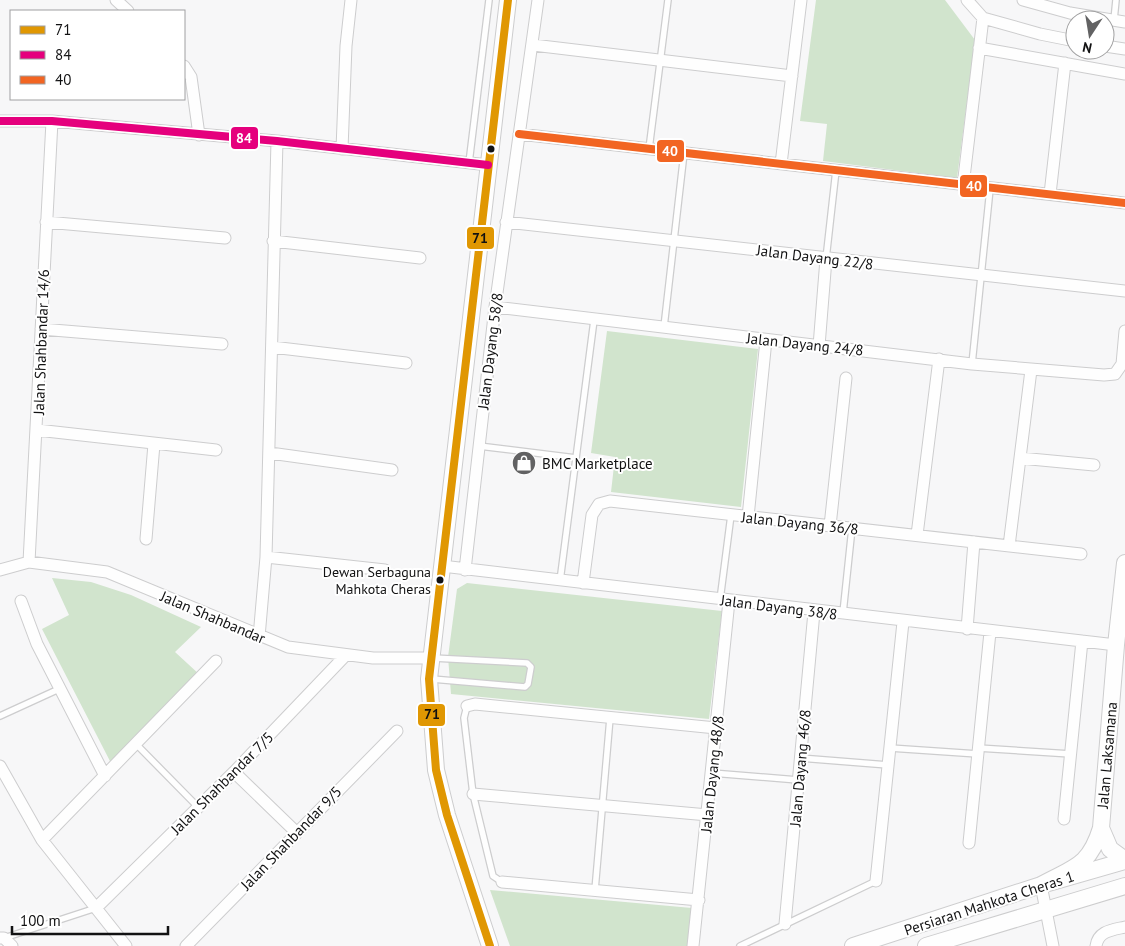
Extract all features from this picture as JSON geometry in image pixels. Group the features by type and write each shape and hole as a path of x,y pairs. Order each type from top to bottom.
{"street":[{"path":"116,0 127,10"},
{"path":"342,148 346,46 352,0"},
{"path":"490,946 447,815 436,770 430,679 508,0"},
{"name":"Jalan Dayang 58/8","path":"465,570 506,222 538,0"},
{"path":"781,164 801,0"},
{"path":"967,0 983,18 1040,34 1065,38"},
{"path":"1024,0 1065,12"},
{"path":"963,186 983,18"},
{"path":"532,45 660,62 792,76"},
{"path":"979,48 1125,74"},
{"path":"1050,194 1065,63"},
{"path":"185,68 191,77 199,135"},
{"path":"0,121 52,121 277,141 488,165"},
{"name":"Jalan Shahbandar 14/6","path":"29,562 52,121"},
{"path":"519,134 1125,203"},
{"path":"259,637 266,557 270,453 273,241 277,141"},
{"path":"46,222 225,238"},
{"name":"Jalan Dayang 22/8","path":"506,222 1125,291"},
{"path":"273,241 420,258"},
{"path":"820,346 826,259"},
{"name":"Jalan Dayang 24/8","path":"495,308 972,364 1104,375 1115,374 1122,364 1125,330"},
{"path":"41,329 222,344"},
{"path":"748,517 766,340"},
{"path":"272,347 406,363"},
{"path":"917,535 939,359"},
{"path":"1009,546 1031,370"},
{"path":"830,526 846,378"},
{"path":"37,430 216,450"},
{"path":"146,539 154,444"},
{"path":"457,444 479,446"},
{"path":"270,453 392,470"},
{"path":"1020,458 1094,466"},
{"name":"Jalan Dayang 36/8","path":"582,583 592,515 599,504 610,501 1082,554"},
{"path":"967,629 974,542"},
{"path":"266,557 385,570"},
{"name":"Jalan Shahbandar","path":"0,570 29,562 107,572 259,637 288,647 345,656 431,658"},
{"name":"Jalan Laksamana","path":"1041,885 1087,859 1095,848 1101,828 1125,563"},
{"name":"Jalan Dayang 38/8","path":"442,566 814,612 1116,646"},
{"path":"21,601 36,644 105,776"},
{"name":"Jalan Dayang 48/8","path":"694,946 712,774 725,601"},
{"name":"Jalan Dayang 46/8","path":"785,924 814,612"},
{"path":"876,882 903,622"},
{"path":"968,843 990,632"},
{"path":"1064,819 1082,642"},
{"name":"Jalan Shahbandar 7/5","path":"96,908 197,806 234,772 345,656"},
{"path":"42,840 216,661"},
{"path":"467,706 475,704 716,728"},
{"name":"Jalan Shahbandar 9/5","path":"186,946 297,833 336,790 398,731"},
{"path":"0,766 42,840 126,946"},
{"path":"234,772 297,833"},
{"path":"473,794 708,814"},
{"name":"Jalan Laksamana","path":"1101,828 1110,849 1125,860"},
{"name":"Persiaran Mahkota Cheras 1","path":"853,946 1125,860"},
{"path":"502,882 699,900"},
{"path":"1041,885 1053,946"},
{"name":"Persiaran Mahkota Cheras 1","path":"926,946 1125,886"},
{"path":"1097,942 1106,932 1125,927"}],"lane":[{"path":"469,163 489,0"},
{"path":"649,150 668,0"},
{"path":"1116,0 1120,21"},
{"path":"664,328 684,153"},
{"path":"826,259 836,170"},
{"path":"972,364 990,189"},
{"path":"560,580 594,320"},
{"path":"479,446 576,458"},
{"path":"725,601 731,515"},
{"path":"843,615 852,528"},
{"path":"430,679 525,687 528,684 531,667 526,663 431,658"},
{"path":"0,716 59,689"},
{"path":"467,706 464,718 473,794 493,876 502,882"},
{"path":"595,890 610,718"},
{"path":"136,744 197,806"},
{"path":"889,748 1071,754"},
{"path":"800,758 888,765"},
{"path":"712,774 798,780"},
{"path":"740,946 876,882"},
{"path":"5,941 96,908"}],"green space":[{"path":"816,0 945,0 975,40 957,178 823,161 827,124 800,121"},
{"path":"607,331 758,349 741,507 611,492 615,457 591,453"},
{"path":"52,578 91,582 131,595 201,627 175,652 200,675 112,765 42,629 69,615"},
{"path":"467,583 722,611 709,719 451,694 448,657 457,589"},
{"path":"490,890 692,908 689,946 510,946"}],"transit line":[{"name":"71","path":"490,946 447,815 436,770 429,679 508,0"},
{"name":"84","path":"0,121 52,121 277,141 488,165"},
{"name":"40","path":"519,134 1125,203"}],"place":[{"name":"BMC Marketplace","path":"524,463"},
{"name":"Dewan Serbaguna Mahkota Cheras","path":"440,580"}]}
